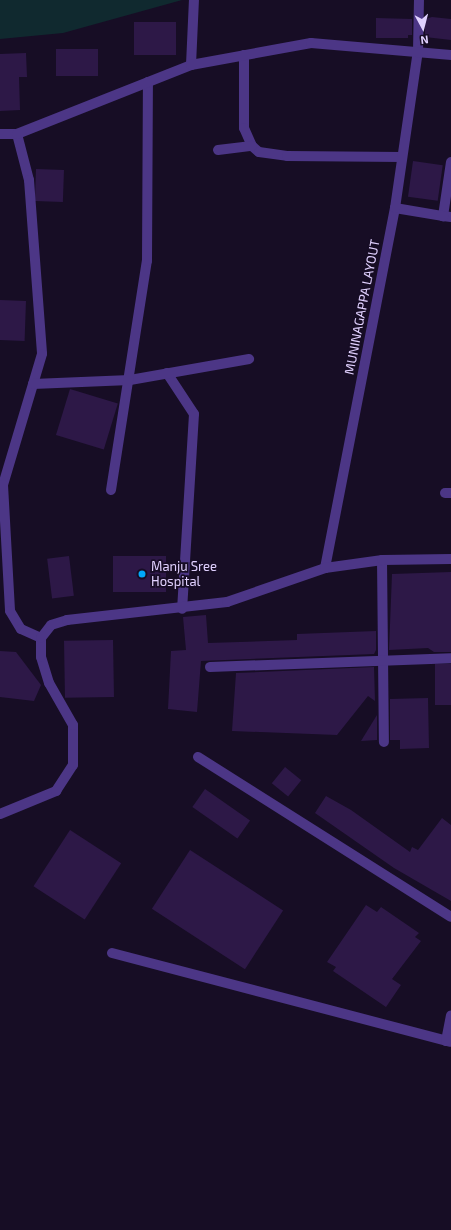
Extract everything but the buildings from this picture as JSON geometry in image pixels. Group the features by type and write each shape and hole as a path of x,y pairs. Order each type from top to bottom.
{"street":[{"path":"191,65 194,0"},
{"name":"MUNINAGAPPA LAYOUT","path":"326,568 395,208 418,51 419,0"},
{"path":"0,134 17,134 191,65 311,43 451,55"},
{"path":"244,55 244,128 252,146 259,152 287,156 402,157"},
{"path":"111,490 130,380 147,261 148,82"},
{"path":"17,134 29,180 42,354 33,384 5,462 3,485 10,611 21,629 41,638"},
{"path":"218,150 252,146"},
{"path":"395,208 447,216 451,162"},
{"path":"33,384 130,380 249,359"},
{"path":"166,373 194,414 182,609"},
{"path":"0,814 56,792 73,765 74,725 49,683 41,657 41,638 46,630 57,622 182,609 227,602 326,568 382,560 451,559"},
{"path":"382,560 384,742"},
{"path":"210,667 451,658"},
{"path":"198,757 451,917"},
{"path":"112,953 448,1042 451,1015"}],"green space":[{"path":"0,0 182,0 63,33 0,39"}],"place":[{"name":"Manju Sree Hospital","path":"142,574"}]}
